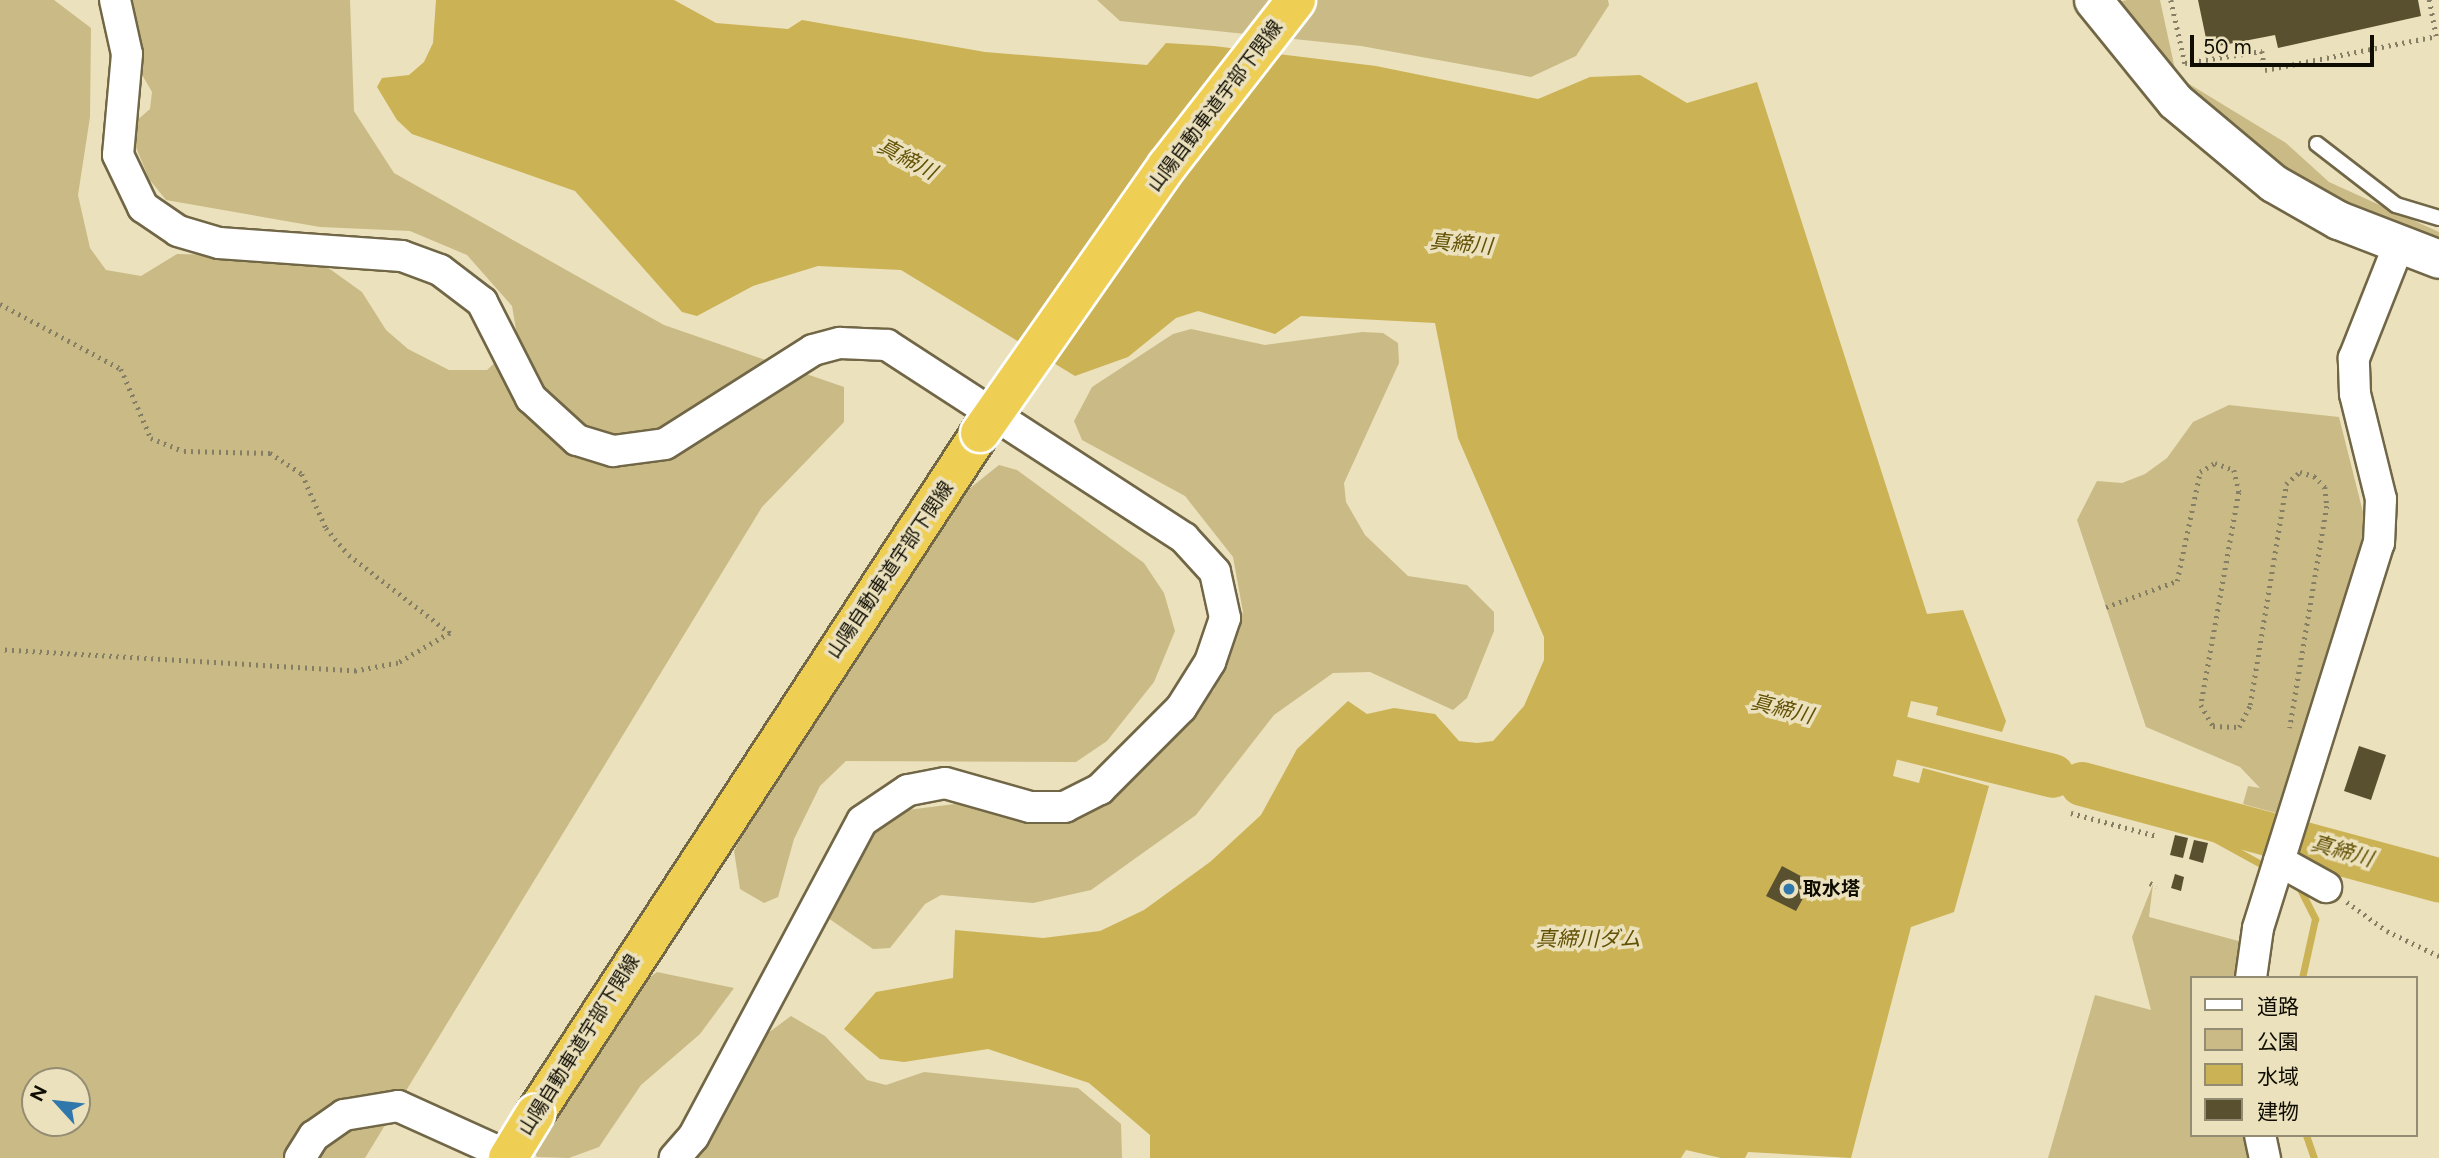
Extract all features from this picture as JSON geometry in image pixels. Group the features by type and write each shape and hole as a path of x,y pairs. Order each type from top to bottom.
{"highway":[{"name":"山陽自動車道宇部下関線","path":"508,1158 981,433 1167,166 1296,0"}],"street":[{"path":"115,0 127,54 118,155 144,207 178,232 219,243 402,256 440,270 482,302 531,398 577,440 614,451 665,444 813,350 840,343 887,345 1184,538 1216,572 1226,618 1210,662 1181,708 1100,789 1065,807 1030,807 945,783 908,790 863,821 693,1137 675,1158"},
{"path":"2093,0 2175,101 2224,145 2273,183 2398,247 2439,259"},
{"path":"2251,976 2281,856 2379,542 2381,499 2356,394 2354,358 2398,247"},
{"path":"2281,856 2326,887"},
{"path":"300,1158 314,1136 344,1115 398,1106 513,1158"},
{"path":"2260,1137 2264,1158"}],"lane":[{"path":"2316,144 2396,205 2439,218"}],"path":[{"path":"2171,0 2185,63 2262,51 2266,69 2435,36 2429,0"},
{"path":"0,304 121,369 151,438 184,451 270,453 302,474 326,528 349,555 450,633 398,663 356,671 0,650"},
{"path":"2106,607 2177,581 2200,472 2216,463 2234,470 2239,492 2201,705 2213,726 2236,729 2249,705 2286,484 2300,472 2318,479 2327,506 2289,735"},
{"path":"2071,813 2157,836"},
{"path":"2150,883 2156,886"},
{"path":"2326,887 2387,931 2439,956"}],"green space":[{"path":"0,0 54,0 91,28 90,117 78,195 90,248 106,270 141,276 177,254 313,257 362,292 386,330 408,349 449,370 487,370 518,341 512,306 467,255 410,231 320,227 166,200 149,179 128,128 150,109 152,92 137,66 133,0 350,0 354,111 394,173 664,325 844,387 844,422 762,507 365,1158 0,1158"},
{"path":"1097,0 1608,0 1609,5 1576,56 1531,77 1361,46 1120,21"},
{"path":"2127,0 2160,0 2176,74 2109,4"},
{"path":"2181,79 2286,143 2329,182 2439,232 2439,254 2325,208 2191,102"},
{"path":"1191,329 1265,345 1362,332 1383,333 1398,343 1399,363 1344,483 1346,502 1365,535 1408,576 1467,585 1494,612 1494,631 1467,698 1453,710 1370,672 1333,673 1274,715 1196,815 1091,890 1033,903 941,895 925,904 890,948 873,949 828,918 830,900 869,836 899,811 955,804 1051,819 1147,759 1214,690 1243,612 1233,557 1185,496 1082,440 1074,421 1092,387 1173,334"},
{"path":"2229,405 2339,417 2366,524 2283,815 2243,804 2248,786 2260,788 2240,767 2146,727 2077,520 2097,481 2122,483 2145,474 2167,458 2193,422"},
{"path":"999,465 1017,470 1144,563 1164,593 1175,631 1154,682 1107,741 1076,762 846,761 820,786 794,839 778,897 764,903 740,889 734,851 743,833 969,489"},
{"path":"2153,884 2149,917 2246,943 2240,976 2190,976 2190,1137 2249,1137 2252,1158 2048,1158 2095,995 2151,1010 2132,937"},
{"path":"657,972 734,988 700,1034 641,1085 599,1147 569,1158 537,1157 534,1152 646,980"},
{"path":"791,1016 825,1036 867,1080 886,1085 924,1072 1078,1088 1121,1124 1122,1158 689,1158 760,1039"}],"water":[{"name":"真締川ダム","path":"436,0 674,0 716,23 788,29 802,20 985,52 1147,65 1166,43 1214,46 1376,66 1538,99 1590,77 1640,75 1687,103 1757,82 1927,614 1963,610 2006,721 2002,732 1936,715 1938,707 1911,701 1893,776 1919,783 1923,768 1989,786 1954,912 1911,927 1851,1158 1748,1152 1745,1158 1721,1158 1686,1150 1681,1158 1150,1158 1150,1135 1089,1083 988,1049 904,1062 880,1059 844,1029 876,992 953,978 955,930 1043,938 1100,931 1144,910 1210,862 1261,815 1297,749 1348,701 1367,714 1394,708 1435,714 1459,741 1477,743 1493,741 1524,706 1544,660 1544,637 1458,438 1435,323 1301,316 1275,334 1198,311 1176,318 1128,357 1075,376 901,270 818,266 753,286 697,316 682,312 575,191 412,134 397,120 377,87 382,78 409,75 424,62 433,43"}],"building":[{"path":"2198,0 2418,0 2421,16 2278,48 2275,35 2208,48"},
{"path":"2359,746 2386,755 2371,800 2344,791"},
{"path":"2175,835 2188,838 2183,858 2170,855"},
{"path":"2194,840 2208,843 2203,863 2189,859"},
{"name":"取水塔","path":"1782,866 1812,882 1796,911 1766,896"},
{"path":"2175,874 2184,877 2181,891 2171,888"}],"waterway":[{"name":"真締川","path":"1845,724 2053,776"},
{"name":"真締川","path":"2082,784 2439,880"},
{"path":"2213,817 2208,835 2268,868"},
{"path":"2299,887 2315,919 2302,976"},
{"path":"2307,1137 2314,1158"}],"place":[{"name":"取水塔","path":"1789,889"}]}
